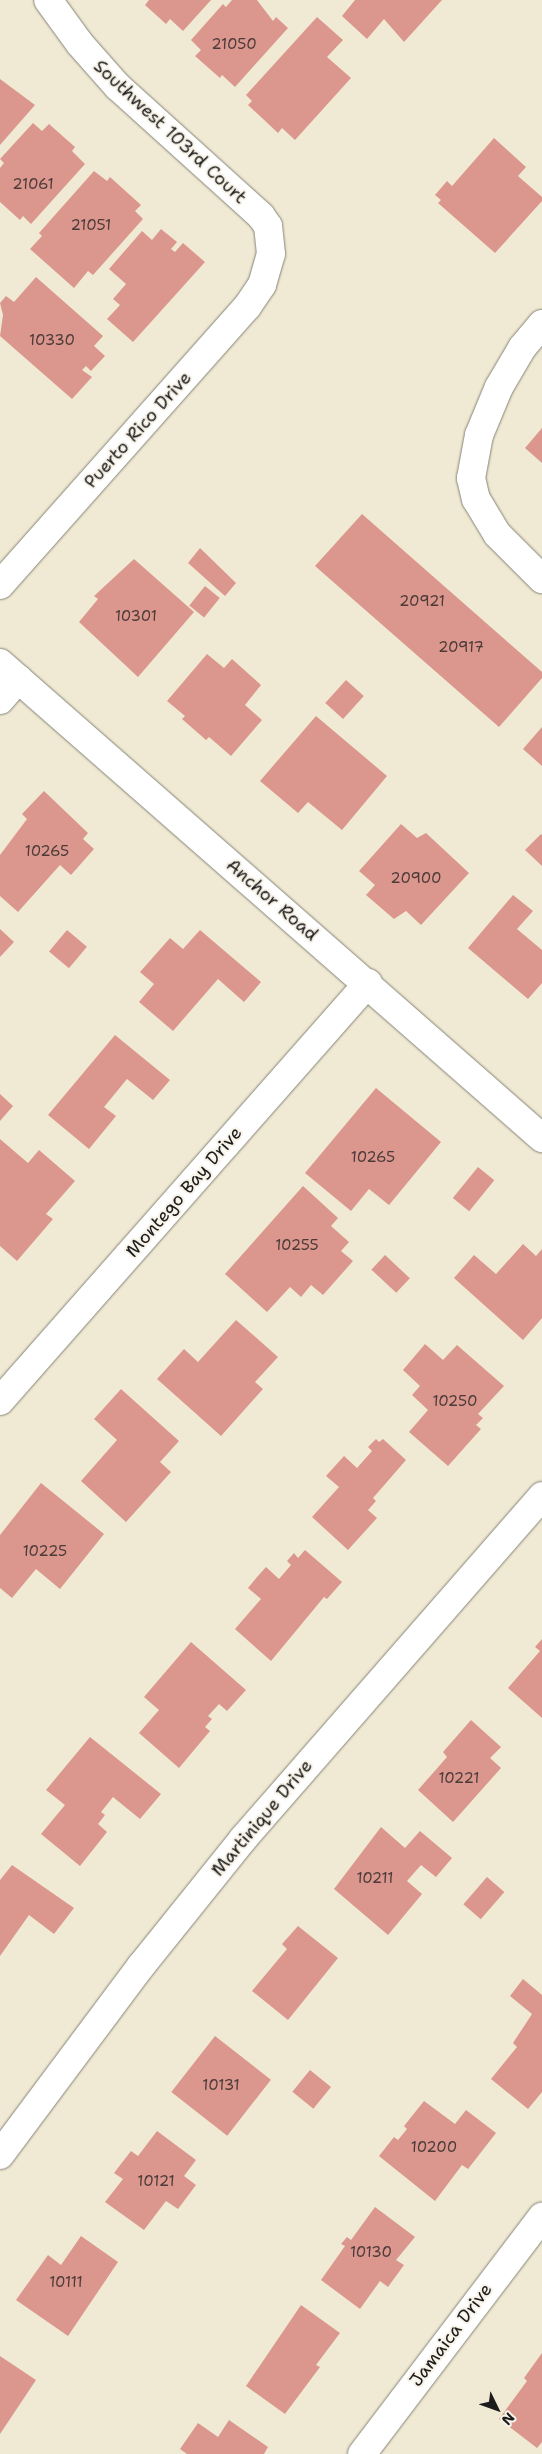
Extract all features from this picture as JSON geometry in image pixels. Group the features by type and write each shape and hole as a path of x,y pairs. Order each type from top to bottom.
{"street":[{"name":"Southwest 103rd Court","path":"48,0 85,50 118,87 261,216 268,226 271,238 268,269"},
{"name":"Puerto Rico Drive","path":"0,585 241,314 262,285 268,269"},
{"path":"542,324 522,348 499,387 479,435 471,478 484,516 497,534 542,579"},
{"path":"0,700 9,671"},
{"name":"Anchor Road","path":"9,671 368,983 542,1138"},
{"name":"Montego Bay Drive","path":"0,1401 368,983"},
{"name":"Martinique Drive","path":"0,2155 200,1891 307,1763 542,1496"},
{"name":"Jamaica Drive","path":"362,2454 542,2217"}],"building":[{"path":"149,0 211,0 183,31 170,19 166,24 145,5"},
{"path":"232,0 257,0 273,21 276,17 288,28 235,87 222,75 220,78 195,56 201,50 191,40 223,4 226,7"},
{"path":"355,0 442,0 404,42 384,19 367,39 342,16"},
{"path":"317,17 343,40 327,57 351,78 295,140 282,128 278,133 248,105 252,101 246,95"},
{"path":"0,79 35,105 0,145"},
{"path":"33,123 42,131 49,124 75,147 72,151 85,164 31,224 23,216 20,220 0,202 0,168 4,163 0,159"},
{"path":"494,138 526,167 518,176 542,197 542,201 495,253 438,203 441,200 435,195 447,181 452,186"},
{"path":"94,171 107,181 110,177 141,205 135,211 143,219 93,275 88,271 74,288 30,249 42,236 39,233"},
{"path":"161,229 177,242 171,249 175,252 183,243 205,262 133,342 107,319 120,305 113,299 126,284 109,269 142,231 152,240"},
{"path":"36,277 103,336 94,346 105,356 91,371 86,366 82,370 92,377 72,399 0,336 3,315 0,303 6,296 14,302"},
{"path":"542,428 542,463 525,448"},
{"path":"362,514 542,672 542,678 499,727 315,566"},
{"path":"200,548 236,583 225,596 188,563"},
{"path":"134,559 194,612 138,677 79,622 98,599 94,596"},
{"path":"205,586 220,598 204,617 189,605"},
{"path":"207,654 224,668 232,659 261,685 245,705 262,720 231,756 209,737 206,740 182,719 185,716 167,701"},
{"path":"346,680 364,696 343,719 325,703"},
{"path":"316,716 387,776 342,830 308,802 298,813 260,781"},
{"path":"542,727 542,766 523,749"},
{"path":"44,791 88,833 83,839 94,849 71,875 60,865 18,912 0,896 0,855 27,819 22,814"},
{"path":"401,824 417,838 426,833 469,873 421,925 406,911 394,919 366,895 375,885 359,871"},
{"path":"542,835 542,866 525,850"},
{"path":"513,895 533,911 517,929 542,950 542,983 528,999 468,948"},
{"path":"0,929 14,942 0,957"},
{"path":"67,930 87,947 69,968 49,951"},
{"path":"200,930 261,982 244,1002 218,979 173,1031 139,1002 154,984 140,972 170,938 183,949"},
{"path":"115,1035 170,1080 153,1100 127,1079 104,1107 116,1116 89,1149 48,1115"},
{"path":"376,1088 441,1142 389,1205 369,1189 351,1211 305,1173"},
{"path":"0,1094 13,1106 0,1121"},
{"path":"0,1139 28,1163 39,1150 75,1181 46,1214 53,1219 17,1261 0,1246"},
{"path":"478,1167 494,1180 469,1211 453,1198"},
{"path":"303,1186 338,1218 331,1226 349,1242 341,1251 353,1261 323,1295 311,1285 301,1297 290,1287 267,1312 225,1274"},
{"path":"523,1244 536,1256 542,1249 542,1318 523,1340 454,1278 474,1255 496,1274"},
{"path":"385,1255 410,1278 396,1293 371,1270"},
{"path":"236,1320 278,1357 255,1382 263,1389 221,1436 157,1379 184,1349 198,1362"},
{"path":"425,1344 443,1360 457,1345 504,1386 478,1414 483,1418 476,1425 481,1429 448,1466 409,1432 428,1410 412,1395 420,1386 403,1370"},
{"path":"121,1389 179,1441 160,1462 171,1472 126,1522 81,1481 117,1440 94,1419"},
{"path":"376,1439 379,1442 383,1439 406,1460 373,1498 376,1501 368,1510 377,1518 348,1550 312,1517 339,1487 326,1476 344,1456 357,1468 372,1451 368,1447"},
{"path":"41,1483 104,1534 60,1589 36,1569 12,1598 0,1588 0,1535"},
{"path":"305,1550 342,1582 327,1599 324,1597 271,1661 235,1629 261,1599 248,1588 257,1577 266,1567 279,1579 291,1565 287,1561 294,1553 298,1558"},
{"path":"542,1639 542,1718 508,1688 540,1651 535,1647"},
{"path":"191,1642 246,1690 227,1711 219,1704 208,1716 212,1719 205,1727 210,1731 179,1768 139,1733 159,1710 144,1697"},
{"path":"471,1720 501,1747 490,1758 501,1768 453,1822 418,1790 447,1757 443,1752"},
{"path":"90,1737 161,1794 140,1819 113,1797 101,1812 105,1815 98,1824 107,1832 80,1866 41,1834 65,1805 46,1790"},
{"path":"381,1827 405,1848 420,1831 452,1858 436,1877 421,1865 407,1881 422,1894 388,1935 334,1889"},
{"path":"12,1865 74,1908 54,1934 29,1915 0,1956 0,1880"},
{"path":"487,1877 504,1892 481,1919 463,1904"},
{"path":"298,1926 338,1958 288,2020 252,1991 287,1949 282,1944"},
{"path":"523,1979 542,1995 542,2092 528,2109 491,2079 517,2047 513,2043 532,2014 510,1996"},
{"path":"215,2036 271,2080 227,2136 171,2092"},
{"path":"310,2070 331,2087 313,2109 292,2092"},
{"path":"424,2101 455,2124 466,2110 496,2133 468,2169 462,2165 435,2201 379,2156 394,2137 398,2140 407,2129 404,2126"},
{"path":"157,2131 196,2160 184,2176 196,2185 178,2209 166,2201 144,2230 105,2202 123,2179 114,2173 131,2151 138,2156"},
{"path":"375,2207 415,2237 396,2260 404,2265 388,2287 380,2281 360,2309 321,2280 345,2246 341,2244 347,2237 351,2240"},
{"path":"81,2236 118,2262 68,2336 16,2300 48,2255 61,2265"},
{"path":"301,2305 340,2333 316,2365 320,2367 285,2414 246,2386"},
{"path":"542,2353 542,2442 537,2448 499,2419 527,2381 524,2378"},
{"path":"0,2356 36,2380 0,2434"},
{"path":"229,2420 268,2447 264,2454 187,2454 180,2449 198,2423 218,2437"}]}
